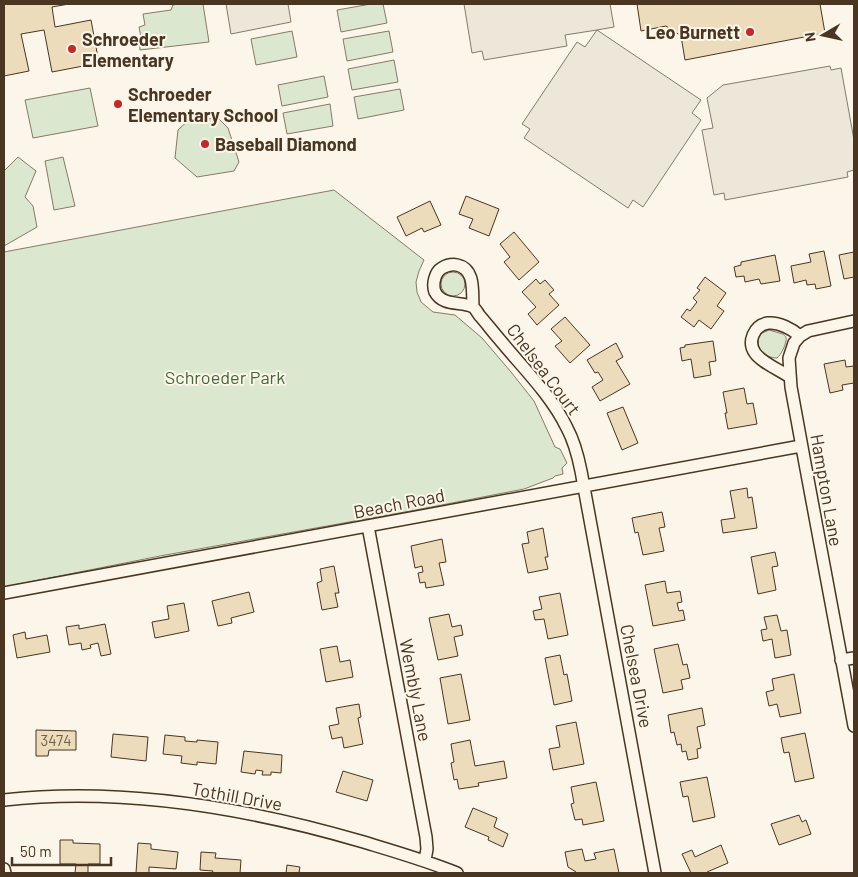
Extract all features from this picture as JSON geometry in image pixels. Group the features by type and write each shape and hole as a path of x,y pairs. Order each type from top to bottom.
{"street":[{"name":"Chelsea Court","path":"473,307 546,394 560,415 573,441 584,486"},
{"path":"790,377 756,355 753,350 751,341 754,332 762,325 778,325 800,336 808,331 854,321"},
{"name":"Hampton Lane","path":"800,336 794,343 789,358 790,377 854,726"},
{"name":"Beach Road","path":"4,593 802,446"},
{"name":"Chelsea Drive","path":"584,486 655,873"},
{"name":"Wembly Lane","path":"368,526 426,837 427,850 425,860"},
{"path":"841,660 854,658"},
{"name":"Tothill Drive","path":"4,800 47,797 110,798 149,800 214,808 313,828 425,860 457,873"},
{"path":"4,869 5,873"}],"green space":[{"path":"203,4 209,42 140,50 139,39 141,38 139,27 145,25 143,14 171,10 173,5"},
{"path":"371,4 383,4 387,23 341,32 337,10"},
{"path":"292,31 297,57 256,65 251,39"},
{"path":"389,31 393,52 347,61 343,39"},
{"path":"394,60 398,82 352,90 348,69"},
{"path":"324,76 328,97 282,106 278,85"},
{"path":"90,88 98,126 33,138 25,100"},
{"path":"400,89 404,110 358,119 354,97"},
{"path":"330,104 333,126 287,134 283,113"},
{"name":"Baseball Diamond","path":"191,118 219,119 228,128 239,162 234,171 197,177 175,158 178,130"},
{"path":"18,157 36,171 25,197 33,206 37,227 4,246 4,171"},
{"path":"63,157 75,206 54,210 45,161"},
{"name":"Schroeder Park","path":"334,190 424,260 416,282 421,302 433,312 455,315 482,338 511,372 534,401 555,447 560,449 567,463 562,468 563,474 524,489 160,556 4,587 4,252"},
{"path":"453,272 458,273 464,279 464,289 458,295 453,296 448,295 442,289 441,284 442,279 448,273"},
{"path":"769,330 783,334 786,338 784,348 777,358 764,354 759,347 758,339 760,334"}],"shaded area":[{"path":"226,4 288,4 291,22 231,34"},
{"path":"464,4 610,4 614,27 565,35 567,46 484,60 482,51 472,53"},
{"path":"597,30 701,100 692,113 701,120 643,207 633,200 628,208 524,138 530,129 522,124 577,42 585,47"},
{"path":"830,66 831,70 841,68 854,140 854,170 847,172 848,177 725,200 724,193 714,195 702,130 713,128 707,98 723,85"}],"building":[{"name":"Schroeder Elementary","path":"4,4 69,4 52,7 55,27 91,20 99,63 52,72 44,30 21,34 29,71 4,76"},
{"name":"Leo Burnett","path":"637,4 820,4 825,33 685,60 681,36 666,26 641,31"},
{"path":"466,196 499,209 489,236 469,228 473,219 459,214"},
{"path":"430,201 441,225 424,232 422,228 406,236 397,217"},
{"path":"514,232 539,262 519,280 504,262 510,257 500,244"},
{"path":"824,251 831,286 816,289 815,284 807,285 806,280 794,283 791,266 811,262 809,254"},
{"path":"854,252 854,277 844,279 839,255"},
{"path":"775,255 780,281 761,284 759,279 745,282 744,276 736,277 734,267 741,265 741,262"},
{"path":"705,277 726,293 717,306 724,311 711,329 699,320 694,327 681,317 687,309 690,311 697,302 693,298 700,290 697,288"},
{"path":"536,279 540,284 545,280 554,290 549,294 559,305 537,325 528,314 536,307 522,292"},
{"path":"565,317 590,345 570,363 555,346 562,341 551,329"},
{"path":"713,341 716,361 709,362 711,375 694,378 691,359 682,361 680,348 685,347 685,345"},
{"path":"616,343 623,357 616,361 630,384 600,401 592,387 603,380 598,372 595,373 587,360"},
{"path":"845,360 846,367 854,366 854,383 842,385 843,390 830,393 824,364"},
{"path":"744,388 747,404 753,403 757,424 728,429 723,392"},
{"path":"623,407 638,443 622,450 607,413"},
{"path":"747,488 748,498 752,497 757,528 723,533 721,520 735,518 730,491"},
{"path":"662,512 665,527 659,528 664,551 643,555 638,532 635,533 632,518"},
{"path":"543,528 548,557 545,557 548,569 528,573 522,544 529,543 527,532"},
{"path":"442,539 446,562 439,563 444,585 426,588 425,582 420,583 418,573 423,572 422,566 415,568 411,546"},
{"path":"775,552 778,566 772,567 776,590 758,594 751,557"},
{"path":"334,566 339,593 335,593 338,607 322,610 317,583 322,581 320,569"},
{"path":"665,581 667,593 680,591 682,602 677,603 679,611 683,610 685,620 653,626 645,585"},
{"path":"249,592 254,612 231,618 232,623 218,626 212,601"},
{"path":"560,593 568,635 548,639 544,619 535,620 533,611 542,609 539,597"},
{"path":"184,603 189,631 155,638 152,622 169,619 167,606"},
{"path":"449,614 452,627 461,625 463,635 454,637 458,656 438,660 429,618"},
{"path":"777,615 781,631 787,630 791,655 775,658 772,639 763,641 761,630 767,629 764,617"},
{"path":"105,624 111,654 101,656 98,643 90,645 91,648 82,650 81,643 69,645 66,627 79,625 79,629"},
{"path":"25,632 26,639 47,635 50,652 17,658 13,635"},
{"path":"678,644 683,665 687,664 690,678 681,680 683,689 663,693 654,649"},
{"path":"337,646 340,662 350,660 353,677 326,682 320,649"},
{"path":"560,655 564,675 567,674 572,701 554,705 545,658"},
{"path":"461,674 470,720 448,724 440,678"},
{"path":"794,674 801,713 780,717 777,704 769,706 766,692 774,690 772,679"},
{"path":"359,704 361,717 358,718 363,744 344,748 342,737 332,739 329,726 339,724 336,708"},
{"path":"702,708 705,725 697,727 701,748 697,749 698,758 688,760 686,751 682,752 681,744 677,745 674,732 671,733 668,715"},
{"path":"576,722 584,764 553,770 549,749 560,747 556,726"},
{"path":"36,730 76,731 76,750 49,750 48,756 36,756"},
{"path":"805,733 814,778 795,782 789,752 784,753 781,738"},
{"path":"113,734 148,737 146,761 111,757"},
{"path":"165,735 185,737 185,741 218,742 216,764 197,762 197,765 181,763 182,756 163,754"},
{"path":"470,740 475,766 504,761 507,778 478,783 479,786 459,789 457,779 454,780 451,763 454,762 451,744"},
{"path":"244,751 282,755 281,773 271,772 271,775 262,775 263,771 256,770 255,774 241,772"},
{"path":"343,771 373,780 367,801 336,792"},
{"path":"707,777 715,817 693,822 688,796 683,797 680,782"},
{"path":"596,782 604,821 583,825 582,819 575,820 571,804 574,803 571,787"},
{"path":"473,808 497,818 494,827 508,834 503,847 488,840 489,837 465,827"},
{"path":"799,815 802,822 806,820 811,834 779,845 771,824"},
{"path":"60,840 73,840 73,843 100,844 100,864 88,864 88,873 75,873 76,864 60,864"},
{"path":"138,843 151,844 151,849 178,852 176,869 149,867 149,873 136,873"},
{"path":"721,845 728,863 707,873 691,873 682,854 692,850 695,857"},
{"path":"582,849 585,861 596,859 594,853 614,849 619,873 576,873 568,867 565,852"},
{"path":"201,852 216,853 215,858 241,860 240,873 212,873 213,871 200,870"},
{"path":"287,865 300,867 299,872 303,873 286,873"}],"place":[{"name":"Leo Burnett","path":"750,32"},
{"name":"Schroeder Elementary","path":"72,49"},
{"name":"Schroeder Elementary School","path":"118,104"},
{"name":"Baseball Diamond","path":"205,144"}]}
